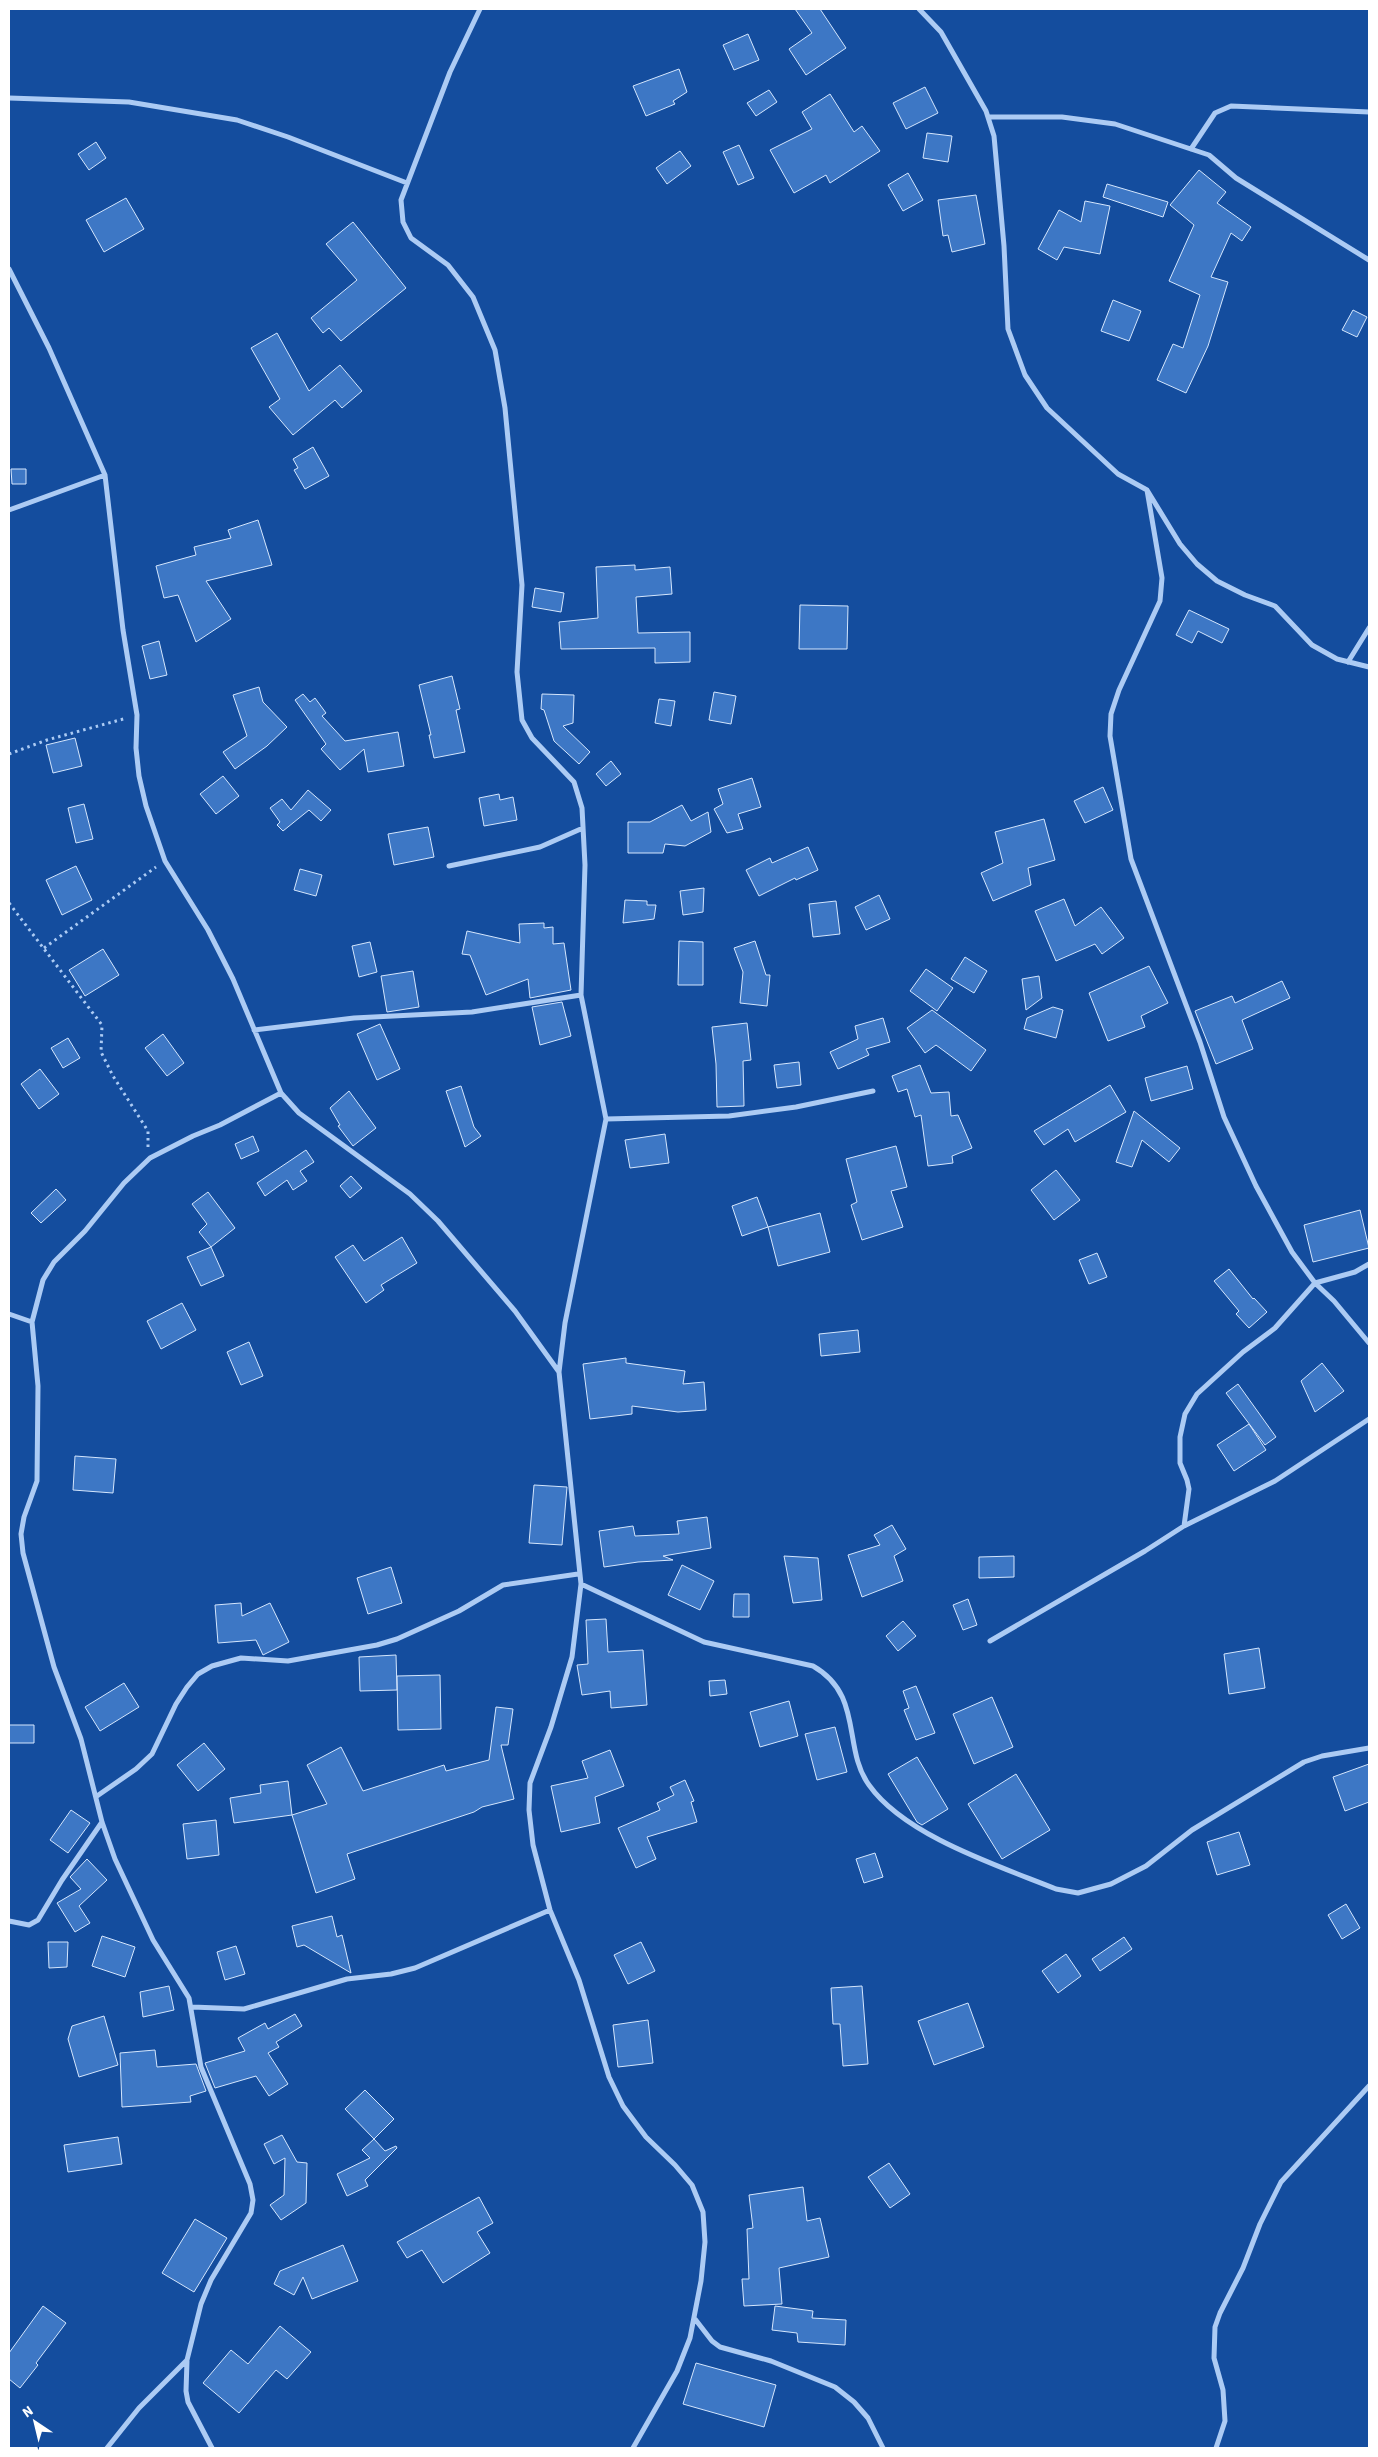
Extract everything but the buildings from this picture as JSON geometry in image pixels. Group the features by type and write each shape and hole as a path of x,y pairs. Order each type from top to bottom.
{"street":[{"path":"480,9 450,72 400,200 404,222 411,238 448,265 473,297 495,350 505,408 522,585 517,672 522,720 532,738 574,782 582,808 585,865 581,995 606,1119 593,1192 564,1324 559,1372 570,1459 578,1574 581,1584 567,1674 552,1727 530,1783 528,1810 533,1845 550,1910 579,1980 609,2076 623,2106 646,2137 692,2185 703,2212 705,2242 695,2320 677,2371 633,2448"},
{"path":"919,9 941,32 988,117 994,136 1004,246 1008,329 1025,375 1047,408 1077,438 1118,474 1148,490 1180,544 1197,564 1217,581 1245,595 1275,606 1312,645 1337,659 1369,667"},
{"path":"9,98 129,102 237,120 288,136 407,183"},
{"path":"1191,149 1215,113 1231,106 1369,112"},
{"path":"988,117 1062,117 1115,124 1209,155 1236,178 1369,260"},
{"path":"9,269 49,348 105,476 123,630 137,715 136,748 139,776 146,806 165,861 208,930 233,979 281,1093 299,1113 410,1194 438,1221 515,1310 559,1372"},
{"path":"9,510 105,476"},
{"path":"1148,490 1162,578 1160,601 1119,690 1111,714 1110,736 1131,859 1200,1042 1224,1117 1256,1186 1292,1252 1315,1283 1340,1307 1369,1342"},
{"path":"1348,662 1369,628"},
{"path":"449,866 540,847 583,828"},
{"path":"254,1030 372,1017 472,1012 581,995"},
{"path":"606,1119 729,1116 796,1107 873,1091"},
{"path":"212,2448 188,2402 186,2391 187,2360 201,2304 224,2256 251,2213 253,2200 250,2184 201,2067 194,2037 192,2007 189,1998 153,1940 116,1859 102,1822 97,1796 81,1739 54,1667 23,1553 21,1534 24,1517 38,1481 38,1386 32,1322 43,1280 54,1262 85,1231 124,1182 150,1158 193,1136 220,1126 281,1093"},
{"path":"1184,1526 1188,1480 1180,1463 1179,1452 1185,1414 1197,1394 1243,1352 1275,1328 1315,1283 1355,1272 1369,1264"},
{"path":"9,1314 32,1322"},
{"path":"990,1641 1144,1552 1184,1526 1275,1481 1369,1419"},
{"path":"97,1796 136,1769 152,1754 176,1704 187,1686 198,1674 212,1666 241,1658 288,1661 377,1645 397,1639 460,1611 503,1586 578,1574"},
{"path":"581,1584 704,1642 813,1666 826,1674 839,1693 851,1719 859,1769 880,1800 921,1830 1056,1889 1078,1893 1111,1884 1146,1866 1192,1830 1304,1762 1322,1756 1369,1748"},
{"path":"9,1921 29,1925 38,1920 62,1880 102,1822"},
{"path":"192,2007 244,2009 347,1979 391,1974 415,1968 550,1910"},
{"path":"1216,2448 1224,2421 1223,2390 1214,2358 1215,2328 1220,2313 1243,2268 1260,2224 1281,2182 1369,2086"},
{"path":"695,2320 712,2342 720,2347 771,2361 835,2387 854,2402 868,2418 883,2448"},
{"path":"107,2448 139,2408 187,2360"}],"path":[{"path":"9,754 47,740 137,715"},
{"path":"44,948 165,861"},
{"path":"9,903 102,1025 101,1052 113,1076 148,1131 147,1142 150,1158"}]}
